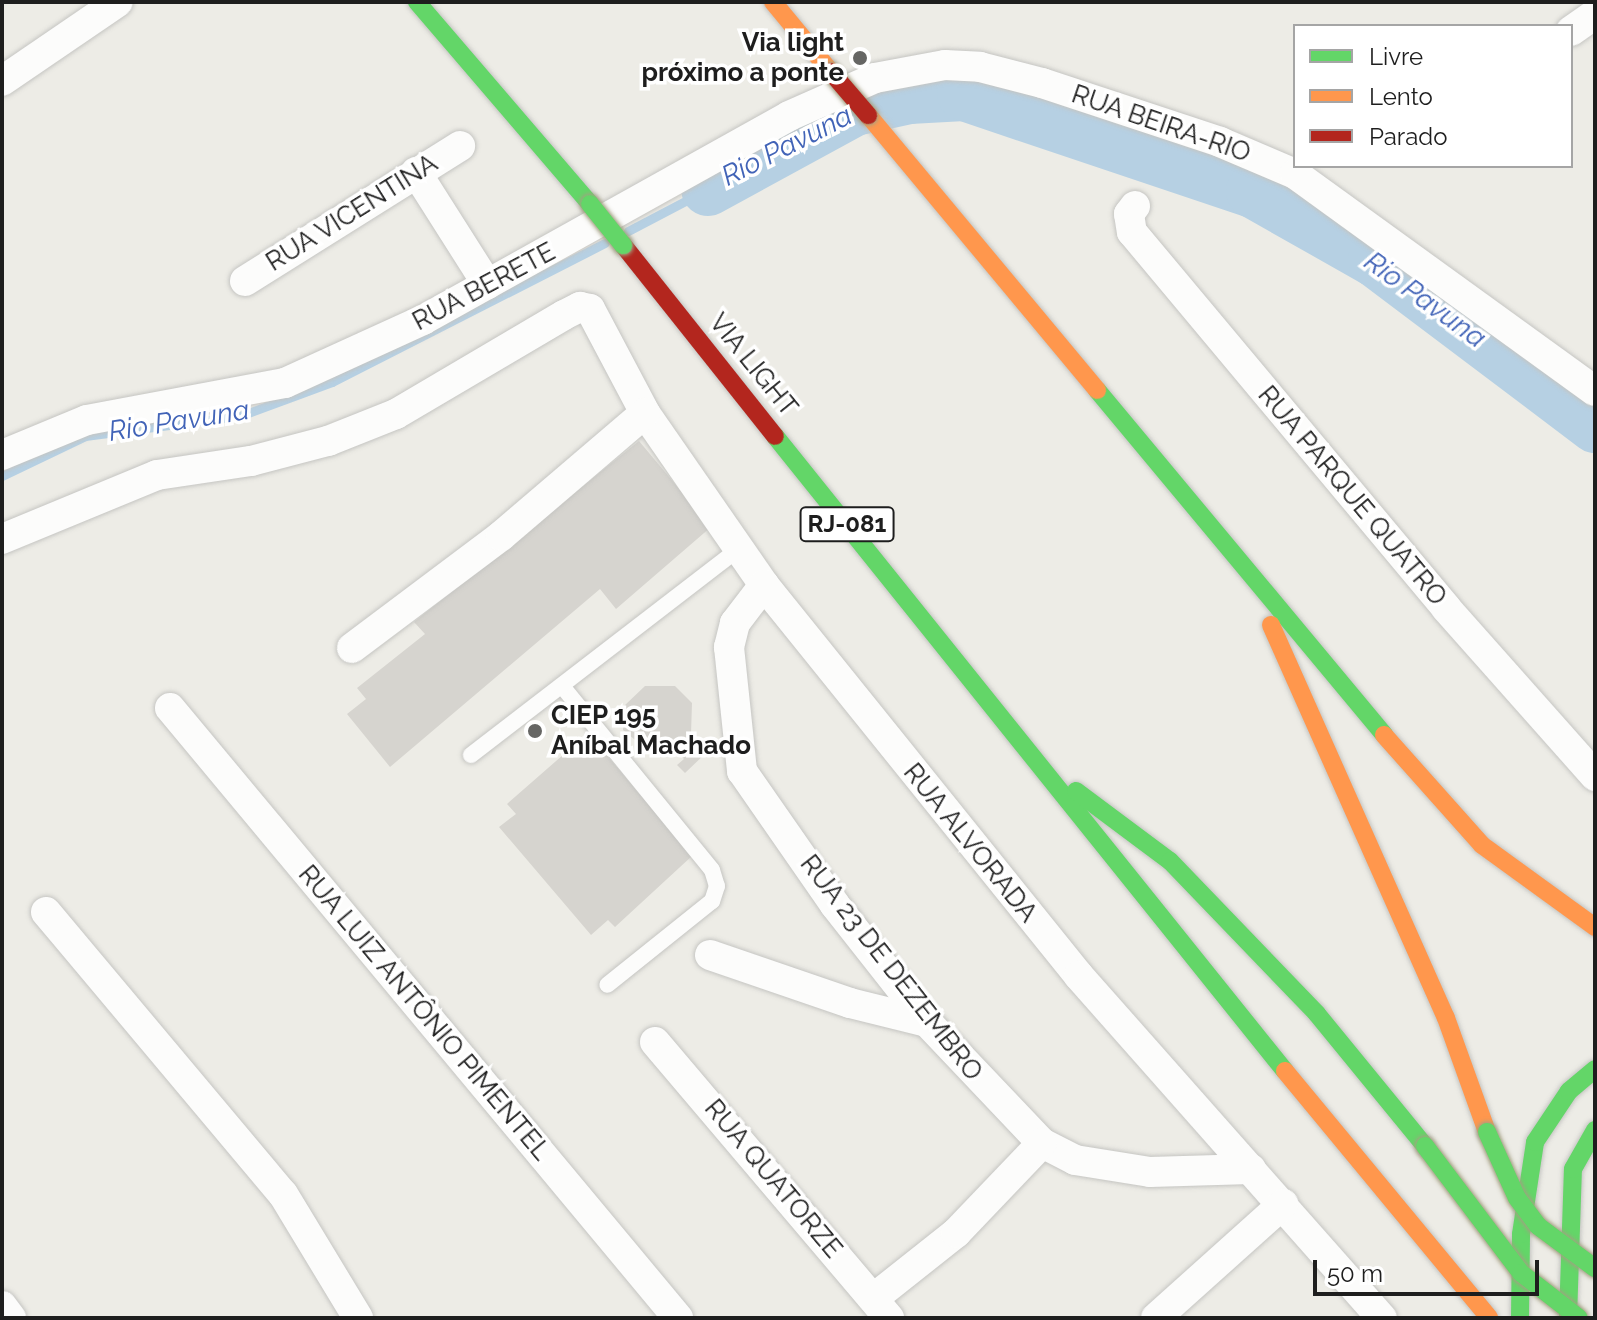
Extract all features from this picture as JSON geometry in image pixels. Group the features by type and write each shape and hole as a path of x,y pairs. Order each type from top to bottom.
{"main road":[{"name":"VIA LIGHT","path":"417,2 653,281 1040,767"},
{"path":"773,2 1251,579 1482,845 1595,927"},
{"path":"1251,579 1446,1018 1487,1132 1517,1198 1538,1226 1595,1268"},
{"path":"1040,767 1489,1318"},
{"name":"RJ-081","path":"1040,767 1170,861 1317,1014 1425,1146 1521,1273 1579,1318"},
{"path":"1520,1318 1521,1234 1535,1142 1569,1091 1595,1069"},
{"path":"1568,1318 1573,1169 1595,1130"}],"street":[{"path":"2,81 118,2"},
{"path":"1573,30 1595,14"},
{"name":"RUA BERETE","path":"2,455 87,420 285,383 363,350 789,116 875,78 945,65"},
{"name":"RUA BEIRA-RIO","path":"945,65 980,67 1042,83 1220,142 1295,174 1595,391"},
{"name":"RUA VICENTINA","path":"245,281 460,146"},
{"path":"416,172 487,284"},
{"name":"RUA PARQUE QUATRO","path":"1135,206 1129,223 1142,243 1446,608 1595,776"},
{"name":"RUA ALVORADA","path":"2,539 157,475 251,461 328,441 396,414 580,307 590,309 606,332 645,413 764,585 1069,964 1382,1318"},
{"path":"352,648 501,536 645,413"},
{"name":"RUA 23 DE DEZEMBRO","path":"764,585 735,623 729,647 742,771 835,905 927,1022 1042,1143 1104,1168 1251,1169"},
{"name":"RUA LUIZ ANTÔNIO PIMENTEL","path":"170,708 678,1318"},
{"path":"46,912 283,1194 358,1318"},
{"path":"710,955 850,1003 927,1022"},
{"name":"RUA QUATORZE","path":"655,1042 881,1308"},
{"path":"881,1308 1042,1143"},
{"path":"1156,1318 1283,1204"},
{"path":"2,1306 11,1318"}],"lane":[{"path":"471,755 740,548"},
{"path":"562,686 712,870 717,886 712,901 607,985"}],"building":[{"path":"639,441 711,527 616,609 600,589 390,767 347,714 366,699 357,688 425,634 414,622"},
{"path":"645,686 675,686 692,703 691,734 707,752 685,773 677,765 684,759 673,747 645,748 623,730 624,706"},
{"path":"588,733 692,856 615,927 608,920 591,935 499,827 516,814 507,804"}],"waterway":[{"name":"Rio Pavuna","path":"708,189 855,109 909,97 964,94 1253,191 1375,260 1595,426"},
{"name":"Rio Pavuna","path":"628,231 708,189"},
{"name":"Rio Pavuna","path":"2,476 85,436 240,416 332,382 605,243"}],"traffic: fast":[{"path":"417,2 590,204"},
{"path":"590,204 623,245"},
{"path":"1097,390 1384,735"},
{"path":"775,436 1285,1071"},
{"path":"1076,791 1170,861 1317,1014 1425,1146"},
{"path":"1520,1318 1521,1234 1535,1142 1569,1091 1595,1069"},
{"path":"1568,1318 1573,1169 1595,1130"},
{"path":"1487,1132 1517,1198 1538,1226 1595,1268"},
{"path":"1425,1146 1521,1273 1579,1318"}],"traffic: slow":[{"path":"773,2 831,72"},
{"path":"868,115 1097,390"},
{"path":"1271,625 1446,1018 1487,1132"},
{"path":"1384,735 1482,845 1595,927"},
{"path":"1285,1071 1489,1318"}],"traffic: jam":[{"path":"831,72 868,115"},
{"path":"623,245 775,436"}],"place":[{"name":"Via light próximo a ponte","path":"860,58"},
{"name":"CIEP 195 Aníbal Machado","path":"535,731"}]}
